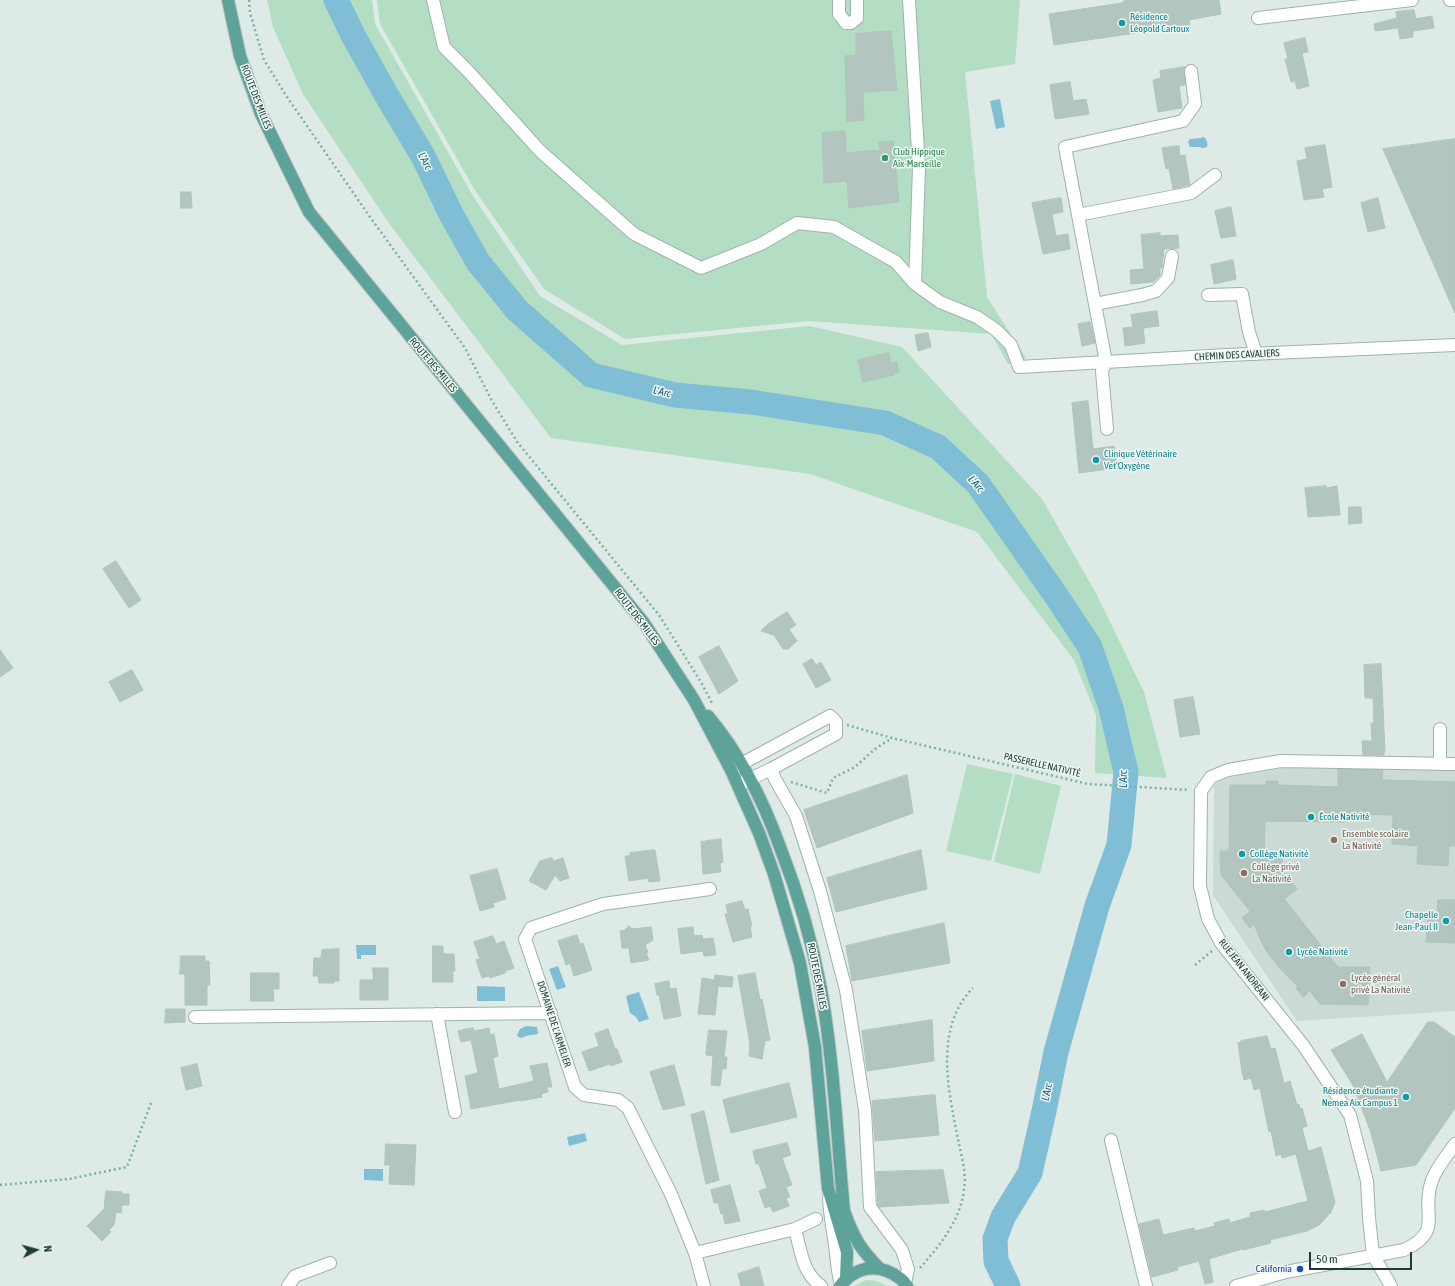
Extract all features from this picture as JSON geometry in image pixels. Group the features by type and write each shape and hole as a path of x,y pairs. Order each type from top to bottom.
{"main road":[{"name":"ROUTE DES MILLES","path":"228,0 240,56 261,114 309,212 370,289 644,623 736,767 750,780 762,802 773,826 796,890 821,988 829,1043 844,1211 852,1233 864,1253 880,1269"},
{"name":"ROUTE DES MILLES","path":"736,767 738,785 774,874 800,963 815,1047 828,1188 847,1252 842,1283"},
{"path":"842,1283 862,1270 871,1268 880,1269 894,1274 906,1284"}],"street":[{"path":"434,0 444,47 468,71 540,151 634,234 701,268 761,244 797,223 834,227 896,262 915,284"},
{"path":"839,0 839,14 846,23 851,23 857,18 857,0"},
{"path":"908,0 919,168 915,284"},
{"path":"1258,18 1412,0"},
{"path":"1450,0 1455,0"},
{"path":"1107,429 1102,371 1106,362 1065,147 1183,121 1195,104 1191,71"},
{"path":"1078,215 1191,193 1215,175"},
{"path":"1095,304 1156,291 1168,278 1172,256"},
{"name":"CHEMIN DES CAVALIERS","path":"915,284 940,302 977,317 996,330 1011,346 1019,368 1256,354 1455,345"},
{"path":"1208,294 1242,294 1249,332 1256,354"},
{"path":"736,767 830,716 836,722 836,734 738,785"},
{"path":"1440,729 1440,764"},
{"name":"RUE JEAN ANDREANI","path":"1391,1286 1374,1255 1368,1218 1367,1181 1350,1114 1303,1045 1221,943 1208,919 1200,886 1201,791 1211,777 1228,770 1281,761 1455,764"},
{"path":"771,769 796,816 820,891 846,990 865,1110 870,1207 902,1250 908,1269 906,1284"},
{"name":"DOMAINE DE L'ARMELIER","path":"704,1286 695,1253 671,1194 628,1108 618,1100 584,1095 575,1087 525,939 531,928 603,904 710,889"},
{"path":"195,1017 551,1013"},
{"path":"437,1014 455,1112"},
{"path":"1111,1140 1146,1286"},
{"path":"1236,1286 1286,1272 1404,1250 1418,1242 1426,1232 1430,1221 1428,1198 1430,1186 1438,1170 1455,1144"},
{"path":"695,1253 795,1229 816,1219"},
{"path":"795,1229 806,1269 813,1280 821,1286"},
{"path":"288,1286 295,1276 330,1263"}],"path":[{"path":"249,0 250,13 264,60 285,94 370,217 465,348 492,401 518,443 659,615 697,676 716,710"},
{"name":"PASSERELLE NATIVITÉ","path":"836,722 892,738 1088,784 1191,790"},
{"path":"780,787 783,780 827,792 833,778 855,767 875,748 892,738"},
{"path":"1195,965 1221,943"},
{"path":"918,1270 946,1236 962,1201 965,1188 963,1162 951,1096 947,1064 947,1045 954,1017 962,1000 973,988"},
{"path":"0,1185 69,1179 127,1167 151,1103"}],"shaded area":[{"name":"Ensemble scolaire La Nativité","path":"1286,768 1455,770 1455,1011 1297,1021 1213,895 1214,785 1230,777"}],"green space":[{"path":"267,0 372,0 375,24 473,196 540,296 622,345 809,326 902,347 1042,499 1097,595 1144,692 1167,778 1095,773 1096,715 1074,660 977,532 810,474 551,438 388,222 303,94 273,27"},
{"path":"377,0 1020,0 1015,64 965,72 987,297 1026,358 1008,364 991,334 809,321 625,339 544,289 476,192 380,24"},
{"path":"967,764 1013,774 991,861 946,851"},
{"path":"1015,774 1061,786 1040,874 994,862"},
{"path":"866,1280 872,1280 887,1286 854,1286"}],"water":[{"path":"1000,99 1005,127 996,129 990,101"},
{"path":"1203,137 1207,141 1207,147 1190,147 1188,142 1190,139"},
{"path":"356,945 376,945 376,955 361,955 361,959 357,959"},
{"path":"558,966 566,987 557,990 549,969"},
{"path":"477,986 505,987 505,1001 477,1001"},
{"path":"639,992 649,1019 639,1022 636,1017 630,1013 626,996"},
{"path":"526,1026 537,1027 538,1034 522,1038 518,1037 517,1035 520,1029"},
{"path":"585,1133 587,1141 569,1146 567,1137"},
{"path":"364,1169 383,1169 383,1181 364,1180"}],"building":[{"name":"Résidence Léopold Cartoux","path":"1125,0 1219,0 1221,14 1189,20 1190,25 1054,45 1049,14 1122,3"},
{"path":"1414,10 1416,19 1432,16 1434,28 1413,31 1413,37 1400,39 1398,28 1375,31 1374,24 1397,18 1396,12"},
{"path":"891,31 897,90 863,92 864,120 847,122 845,56 856,55 856,34"},
{"path":"1305,38 1308,52 1302,53 1309,86 1297,89 1295,81 1291,82 1285,59 1288,59 1284,43"},
{"path":"1185,67 1185,85 1179,86 1182,108 1158,112 1153,80 1161,78 1160,71"},
{"path":"1070,82 1073,101 1086,99 1089,114 1055,119 1050,85"},
{"path":"845,131 846,153 880,150 879,142 893,141 899,202 849,208 847,181 824,183 822,133"},
{"path":"1455,139 1455,313 1383,149"},
{"path":"1325,145 1332,187 1322,189 1324,197 1304,200 1297,161 1307,159 1305,148"},
{"path":"1179,146 1180,156 1185,155 1190,185 1173,189 1169,168 1166,169 1162,148"},
{"path":"181,192 191,192 192,208 181,208"},
{"path":"1061,198 1063,212 1052,214 1056,236 1068,234 1070,249 1043,254 1032,203"},
{"path":"1378,198 1385,228 1368,232 1361,203"},
{"path":"1231,207 1236,236 1221,238 1215,211"},
{"path":"1160,233 1160,236 1178,235 1179,248 1164,249 1160,275 1153,282 1131,284 1130,270 1144,269 1141,235"},
{"path":"1233,260 1236,279 1214,284 1211,265"},
{"path":"1157,311 1159,326 1143,328 1145,343 1125,346 1123,328 1133,327 1131,315"},
{"path":"1090,322 1095,343 1082,346 1078,324"},
{"path":"928,333 931,347 918,351 915,335"},
{"path":"889,353 891,363 897,362 899,372 894,375 863,382 858,360"},
{"path":"1088,401 1093,449 1114,446 1117,468 1079,473 1072,403"},
{"path":"1326,486 1326,488 1337,486 1340,515 1308,517 1305,488"},
{"path":"1349,507 1361,507 1362,523 1349,524"},
{"path":"116,561 141,600 129,608 103,569"},
{"path":"787,612 796,625 789,629 797,641 788,649 783,649 774,635 761,631 768,624"},
{"path":"719,646 738,681 719,694 699,657"},
{"path":"0,650 13,668 0,677"},
{"path":"812,659 816,665 821,662 831,680 816,688 803,664"},
{"path":"1381,664 1384,755 1363,755 1362,741 1372,741 1371,723 1374,723 1373,698 1365,698 1364,665"},
{"path":"132,670 143,690 120,702 109,682"},
{"path":"1193,697 1200,734 1180,737 1174,700"},
{"path":"1338,769 1383,770 1382,780 1455,782 1455,846 1449,846 1448,866 1417,864 1418,846 1392,844 1393,815 1345,814 1345,822 1265,821 1264,856 1282,857 1282,870 1297,889 1284,899 1338,967 1370,967 1368,1005 1320,1004 1310,991 1303,997 1296,988 1298,987 1267,952 1254,924 1250,928 1242,918 1250,911 1221,875 1220,851 1229,851 1230,785 1266,785 1266,781 1278,781 1278,785 1338,787"},
{"path":"907,775 913,813 817,848 804,810"},
{"path":"721,839 723,862 720,863 721,872 703,874 701,842"},
{"path":"655,850 660,881 649,882 648,878 629,881 625,856 630,856 630,853"},
{"path":"921,850 927,889 836,912 827,878"},
{"path":"552,858 553,861 563,858 569,878 560,881 555,875 546,890 529,881 540,861"},
{"path":"497,869 506,899 493,903 494,907 480,911 470,876"},
{"name":"Chapelle Jean-Paul II","path":"1438,900 1455,900 1455,943 1426,942 1428,916 1437,917"},
{"path":"742,901 745,910 748,909 752,926 750,927 752,937 733,942 725,914 728,914 726,905"},
{"path":"944,923 950,963 852,981 846,946"},
{"path":"629,926 632,929 651,927 653,940 645,945 649,960 631,963 629,948 622,948 620,931 625,930"},
{"path":"693,927 694,936 702,935 703,939 713,938 716,955 704,956 703,951 681,954 678,929"},
{"path":"577,935 580,944 583,943 592,970 574,976 570,963 566,965 558,941"},
{"path":"493,936 496,944 504,941 514,968 490,978 489,976 482,978 476,960 480,959 474,942"},
{"path":"433,946 443,946 443,954 454,954 455,971 453,971 453,982 433,982"},
{"path":"339,949 339,981 334,981 334,983 319,983 318,976 313,976 314,958 321,958 322,950"},
{"path":"181,956 205,956 205,961 209,961 210,985 207,985 207,1005 185,1005 185,974 180,974"},
{"path":"373,968 388,968 388,1000 360,1000 360,980 373,980"},
{"path":"251,973 279,973 279,989 273,989 274,1001 251,1001"},
{"path":"755,973 770,1040 765,1041 762,1059 749,1056 750,1044 738,976"},
{"path":"715,975 733,977 732,987 718,986 715,1015 698,1014 702,978 714,980"},
{"path":"669,981 670,989 676,988 681,1016 664,1019 655,984"},
{"path":"166,1009 185,1009 185,1022 165,1023"},
{"path":"932,1020 934,1061 867,1071 862,1031"},
{"name":"Résidence étudiante Nemea Aix Campus 1","path":"1428,1022 1434,1022 1455,1037 1455,1108 1416,1165 1381,1171 1371,1133 1354,1087 1331,1050 1362,1034 1387,1082"},
{"path":"473,1028 474,1031 489,1028 490,1035 494,1034 498,1056 493,1058 499,1089 534,1081 530,1066 547,1063 552,1087 547,1087 548,1092 541,1094 542,1097 471,1109 465,1076 478,1073 471,1040 461,1042 458,1031"},
{"path":"608,1029 615,1049 617,1049 622,1062 611,1066 610,1064 589,1071 582,1052 599,1046 595,1034"},
{"path":"709,1030 727,1031 724,1057 727,1057 726,1069 722,1069 720,1086 711,1085 713,1056 706,1055"},
{"path":"1267,1036 1271,1049 1275,1048 1284,1083 1290,1081 1297,1105 1299,1104 1300,1109 1302,1108 1307,1126 1302,1128 1308,1151 1321,1147 1335,1202 1331,1212 1319,1225 1307,1231 1270,1240 1271,1243 1242,1249 1209,1259 1213,1282 1205,1284 1199,1261 1177,1267 1178,1270 1152,1277 1139,1224 1159,1219 1163,1235 1194,1228 1195,1231 1215,1226 1214,1223 1229,1219 1230,1223 1250,1217 1250,1213 1264,1210 1265,1212 1308,1201 1296,1154 1282,1158 1281,1154 1276,1156 1271,1131 1269,1132 1260,1088 1254,1090 1251,1078 1244,1080 1242,1072 1238,1043 1241,1041"},
{"path":"197,1064 202,1086 186,1090 181,1068"},
{"path":"674,1065 685,1105 663,1110 650,1072"},
{"path":"789,1083 797,1117 731,1133 723,1100"},
{"path":"935,1095 939,1135 875,1141 872,1101"},
{"path":"704,1111 719,1180 706,1184 691,1115"},
{"path":"787,1143 791,1155 782,1158 792,1185 786,1187 790,1197 786,1198 789,1206 773,1212 770,1206 765,1208 759,1191 767,1188 759,1164 756,1164 753,1151"},
{"path":"386,1144 416,1145 414,1185 389,1184 390,1165 385,1165"},
{"path":"943,1170 949,1203 879,1207 876,1172"},
{"path":"730,1185 740,1221 725,1224 723,1214 721,1214 718,1203 714,1203 711,1190"},
{"path":"106,1191 129,1194 129,1205 122,1205 121,1213 116,1212 114,1225 109,1230 111,1232 102,1241 87,1226 104,1209"},
{"path":"759,1267 764,1286 741,1286 738,1274"}],"waterway":[{"name":"L'Arc","path":"336,0 353,35 387,96 423,156 452,216 478,262 517,310 591,375 675,395 751,402 885,423 938,447 978,484 1090,647 1111,708 1126,772 1119,845 1097,906 1056,1052 1030,1173 1003,1217 995,1239 996,1261 1008,1286"}],"place":[{"name":"Résidence Léopold Cartoux","path":"1122,23"},
{"name":"Club Hippique Aix-Marseille","path":"885,158"},
{"name":"Clinique Vétérinaire Vet’Oxygène","path":"1096,460"},
{"name":"École Nativité","path":"1311,817"},
{"name":"Ensemble scolaire La Nativité","path":"1334,840"},
{"name":"Collège Nativité","path":"1242,854"},
{"name":"Collège privé La Nativité","path":"1244,873"},
{"name":"Chapelle Jean-Paul II","path":"1446,921"},
{"name":"Lycée Nativité","path":"1289,952"},
{"name":"Lycée général privé La Nativité","path":"1343,984"},
{"name":"Résidence étudiante Nemea Aix Campus 1","path":"1406,1097"},
{"name":"California","path":"1300,1269"}]}
